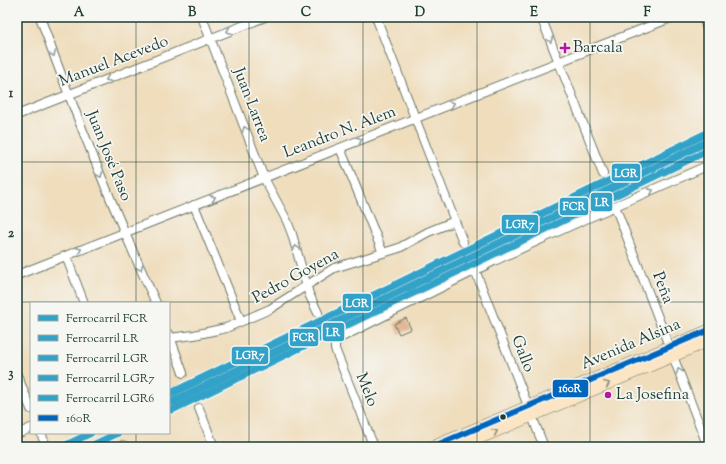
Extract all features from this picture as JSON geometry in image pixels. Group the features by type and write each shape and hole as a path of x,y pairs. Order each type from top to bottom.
{"main road":[{"name":"Avenida Alsina","path":"432,447 530,411 671,351 709,330"},
{"name":"Avenida Alsina","path":"671,351 709,341"},
{"name":"Avenida Alsina","path":"459,447 530,411"}],"street":[{"name":"Juan José Paso","path":"40,17 68,95 124,233 156,302"},
{"name":"Juan Larrea","path":"202,17 264,178 287,221 306,286 318,313"},
{"name":"Manuel Acevedo","path":"17,115 265,17"},
{"path":"376,17 463,242"},
{"path":"541,17 603,174"},
{"name":"Leandro N. Alem","path":"17,275 673,17"},
{"path":"702,17 709,34"},
{"path":"340,148 383,253"},
{"path":"475,270 572,225 709,165"},
{"path":"194,205 240,322"},
{"name":"Peña","path":"615,206 708,447"},
{"name":"Pedro Goyena","path":"170,337 226,328 270,309 334,268 383,253 411,242 428,232 455,221"},
{"path":"66,256 84,302"},
{"name":"Melo","path":"374,447 335,349 336,342 340,338 475,270"},
{"name":"Gallo","path":"475,270 544,447"},
{"path":"170,337 183,373"},
{"path":"17,374 30,406"},
{"path":"199,408 214,447"},
{"path":"17,434 30,428"}],"building":[{"path":"406,318 411,329 399,334 394,324"}],"rail line":[{"name":"LGR7","path":"170,395 709,132"},
{"name":"LGR","path":"170,394 706,134"},
{"name":"FCR","path":"170,403 709,141"},
{"name":"LGR6","path":"173,402 709,141"},
{"name":"LR","path":"172,410 709,150"},
{"name":"LGR7","path":"62,447 89,434"},
{"name":"FCR","path":"89,447 116,434"}],"transit line":[{"name":"160R","path":"432,447 709,330"}],"place":[{"name":"Barcala","path":"565,48"},
{"name":"La Josefina","path":"608,395"}]}
